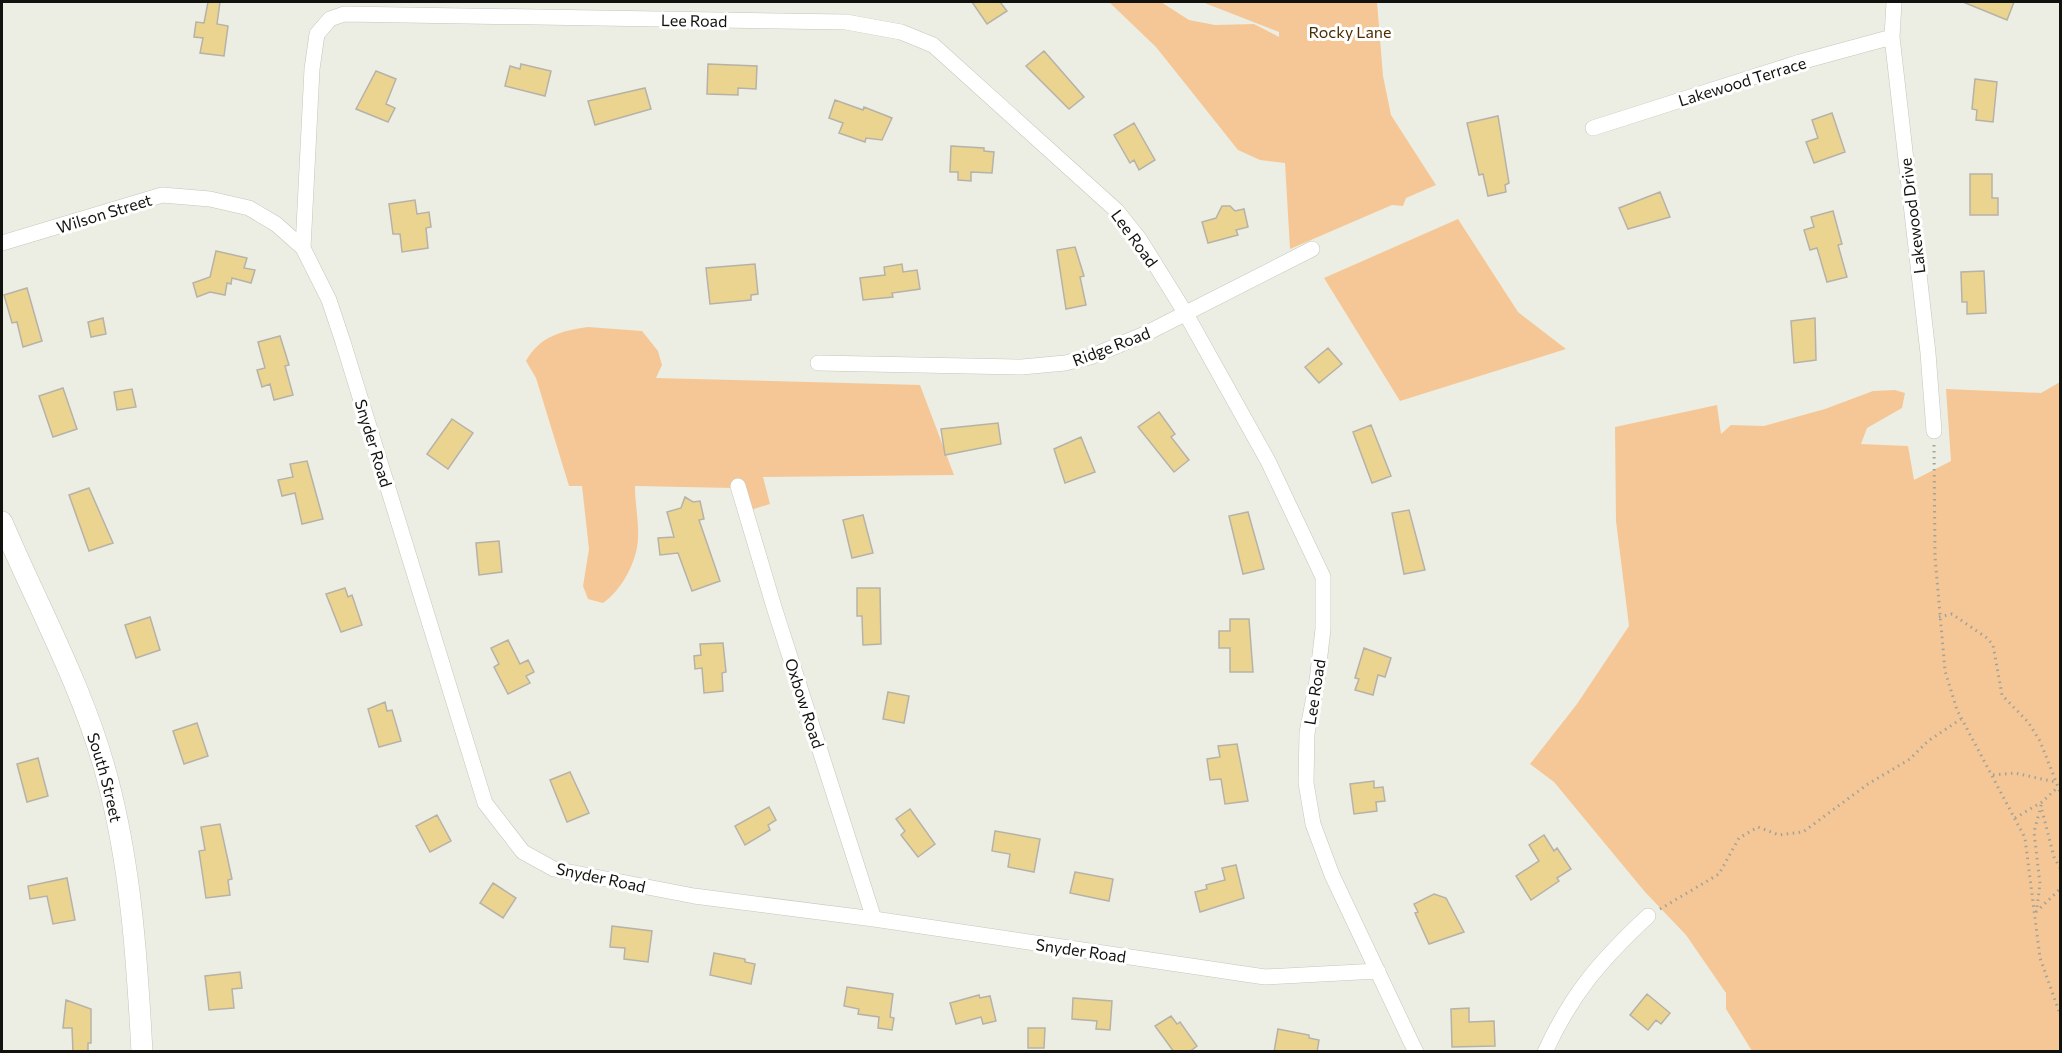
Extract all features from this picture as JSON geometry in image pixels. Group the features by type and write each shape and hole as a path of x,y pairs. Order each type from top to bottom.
{"main road":[{"name":"South Street","path":"2,522 54,631 107,775 128,879 142,1052"}],"street":[{"name":"Lakewood Drive","path":"1894,2 1892,37 1928,353 1934,431"},
{"name":"Lee Road","path":"330,19 344,14 846,22 901,32 933,45 1118,211 1140,240 1186,314 1273,470 1323,577 1323,629 1317,681 1307,733 1306,783 1313,824 1332,875 1416,1052"},
{"name":"Snyder Road","path":"330,19 317,34 312,69 303,248 329,300 340,332 485,803 523,852 555,869 694,896 874,919 1265,977 1378,971"},
{"name":"Lakewood Terrace","path":"1593,128 1800,62 1892,37"},
{"name":"Wilson Street","path":"2,243 162,195 210,199 249,208 276,224 303,248"},
{"name":"Ridge Road","path":"818,363 1022,367 1065,363 1113,349 1312,249"},
{"name":"Oxbow Road","path":"738,486 774,607 874,919"},
{"path":"1545,1052 1577,992 1602,960 1648,916"}],"path":[{"path":"1934,431 1934,515 1940,617 1946,670 1961,719 2025,838 2040,958 2061,1014"},
{"path":"1940,617 1952,614 1987,638 1993,645 2002,695 2028,722 2040,741 2061,792"},
{"path":"1648,916 1719,874 1739,838 1758,827 1779,835 1803,832 1824,819 1868,784 1910,759 1928,741 1961,719"},
{"path":"1991,774 2015,773 2055,782"},
{"path":"2015,818 2042,802 2058,787"},
{"path":"2042,802 2054,857 2061,868"},
{"path":"2036,912 2040,884 2034,832 2042,810"},
{"path":"2036,912 2061,889"}],"green space":[{"name":"Rocky Lane","path":"1109,2 1161,2 1189,20 1215,25 1254,24 1279,37 1279,32 1202,2 1377,2 1383,76 1391,115 1436,185 1406,198 1403,206 1392,205 1290,249 1285,163 1260,160 1238,150 1156,47"},
{"path":"1458,219 1518,312 1566,349 1400,401 1324,278"},
{"path":"588,327 642,331 658,351 662,365 656,378 920,385 954,475 763,477 770,504 741,513 733,488 635,486 638,539 635,557 622,584 610,598 603,603 588,599 583,586 589,549 582,486 569,486 536,378 526,361 538,346 552,336"},
{"path":"2060,382 2060,1051 1752,1051 1726,1009 1726,993 1686,935 1645,892 1554,782 1530,764 1577,704 1629,626 1616,521 1615,427 1717,405 1721,434 1731,425 1764,426 1825,409 1873,391 1895,390 1905,393 1902,408 1867,428 1861,444 1908,446 1914,480 1951,461 1946,389 2041,393"}],"building":[{"path":"208,2 220,2 217,24 228,26 224,56 200,53 203,38 194,37 196,22 204,23"},
{"path":"972,2 1000,2 1007,11 987,24"},
{"path":"1963,2 2014,2 2007,20"},
{"path":"1044,51 1084,97 1069,109 1026,66"},
{"path":"521,64 551,71 545,96 505,86 510,66 520,69"},
{"path":"708,64 757,66 756,89 738,88 738,95 707,94"},
{"path":"376,71 396,79 386,104 395,108 388,122 356,109"},
{"path":"1975,79 1997,82 1993,122 1976,120 1977,110 1972,109"},
{"path":"645,88 651,109 595,125 588,101"},
{"path":"835,100 863,110 864,107 892,118 882,140 866,138 865,142 839,133 843,123 829,118"},
{"path":"1832,113 1845,152 1814,163 1806,142 1818,138 1812,120"},
{"path":"1498,116 1509,183 1505,185 1506,192 1488,196 1483,174 1479,175 1467,123"},
{"path":"1134,123 1155,160 1139,170 1134,160 1130,163 1114,135"},
{"path":"951,146 984,148 984,151 994,152 992,173 971,172 971,181 958,180 958,172 950,172"},
{"path":"1970,174 1992,174 1992,198 1998,198 1998,215 1970,215"},
{"path":"1660,192 1670,217 1628,229 1619,208"},
{"path":"415,200 417,214 429,212 431,227 426,228 428,248 402,252 400,234 393,234 389,204"},
{"path":"1222,206 1230,206 1235,211 1244,209 1248,227 1236,230 1238,235 1208,243 1202,222 1216,218"},
{"path":"1833,211 1842,244 1838,245 1847,277 1827,282 1817,248 1810,250 1804,230 1814,227 1811,217"},
{"path":"1075,247 1084,276 1080,277 1086,305 1066,309 1057,250"},
{"path":"216,251 247,258 244,268 255,270 251,283 232,278 231,284 227,283 225,295 210,292 197,297 193,283 210,277"},
{"path":"755,264 758,294 751,295 751,300 710,304 706,268"},
{"path":"902,264 903,272 917,270 920,289 892,293 893,297 863,300 860,278 885,275 884,267"},
{"path":"1984,271 1986,313 1967,314 1967,302 1962,302 1961,272"},
{"path":"27,288 42,341 23,347 17,322 12,323 4,295"},
{"path":"103,318 106,334 91,337 88,322"},
{"path":"1815,318 1816,360 1794,363 1791,321"},
{"path":"280,336 289,365 285,366 293,395 274,400 270,384 262,387 257,370 265,368 258,342"},
{"path":"1328,348 1342,364 1319,383 1305,367"},
{"path":"63,388 77,429 53,437 39,396"},
{"path":"132,389 136,407 117,410 114,392"},
{"path":"1159,412 1175,434 1171,437 1189,460 1174,472 1138,427"},
{"path":"452,419 473,433 448,469 427,454"},
{"path":"998,423 1001,444 945,455 941,429"},
{"path":"1371,425 1391,476 1372,483 1353,432"},
{"path":"1081,437 1095,472 1065,483 1054,449"},
{"path":"307,461 323,519 302,524 295,493 282,496 278,480 293,477 290,464"},
{"path":"89,488 113,543 89,551 69,495"},
{"path":"685,497 693,502 700,501 704,519 699,520 720,581 692,591 678,553 660,555 658,538 674,537 667,512 681,508"},
{"path":"1409,510 1425,570 1404,574 1392,513"},
{"path":"1248,512 1264,569 1243,574 1229,516"},
{"path":"863,515 873,553 852,558 843,520"},
{"path":"499,541 502,572 479,575 476,543"},
{"path":"345,588 348,597 352,595 362,625 341,632 326,594"},
{"path":"857,588 880,588 881,644 863,645 862,616 857,616"},
{"path":"150,617 160,650 136,658 125,625"},
{"path":"1230,619 1249,619 1253,672 1230,672 1230,648 1219,648 1219,631 1230,631"},
{"path":"508,640 520,664 528,660 534,672 526,676 530,683 508,694 494,667 499,664 491,648"},
{"path":"723,643 726,672 722,673 723,691 704,693 702,668 695,669 694,656 701,655 700,644"},
{"path":"1364,648 1391,658 1385,677 1378,675 1373,695 1355,690 1359,679 1355,678"},
{"path":"888,692 909,696 904,723 883,719"},
{"path":"385,702 387,711 392,710 401,741 379,747 368,709"},
{"path":"197,723 208,756 184,764 173,731"},
{"path":"1237,744 1248,801 1225,804 1221,779 1210,780 1207,759 1220,757 1218,746"},
{"path":"38,758 48,796 27,802 17,764"},
{"path":"570,772 589,813 567,822 550,780"},
{"path":"1374,781 1374,788 1383,787 1385,801 1376,802 1377,811 1354,814 1350,784"},
{"path":"769,807 776,820 768,825 770,830 745,845 735,826"},
{"path":"910,809 935,844 918,857 901,835 905,831 896,819"},
{"path":"437,815 451,841 430,852 416,826"},
{"path":"220,824 232,879 228,880 230,895 206,898 199,851 205,850 201,827"},
{"path":"995,831 1040,839 1034,872 1008,867 1010,854 992,851"},
{"path":"1544,835 1554,851 1557,848 1571,869 1557,878 1559,881 1531,900 1516,876 1539,861 1529,845"},
{"path":"1236,865 1244,898 1200,912 1195,892 1207,889 1206,885 1225,880 1222,868"},
{"path":"1075,872 1113,879 1109,901 1070,893"},
{"path":"67,878 75,920 53,924 47,896 30,899 28,886"},
{"path":"493,883 516,898 503,918 480,903"},
{"path":"1434,894 1446,898 1464,932 1429,944 1415,913 1418,912 1414,904"},
{"path":"612,926 652,931 648,962 624,959 625,948 610,947"},
{"path":"714,953 745,959 745,962 755,964 751,984 710,975"},
{"path":"240,972 242,988 232,989 234,1008 209,1010 205,976"},
{"path":"847,987 893,994 890,1017 894,1018 892,1030 878,1028 879,1017 858,1014 859,1009 844,1006"},
{"path":"1647,994 1670,1013 1661,1024 1656,1020 1648,1030 1630,1015"},
{"path":"979,995 980,998 990,996 996,1021 983,1024 981,1017 956,1024 950,1003"},
{"path":"1073,998 1112,1001 1110,1030 1096,1029 1097,1021 1072,1019"},
{"path":"66,1000 91,1009 91,1043 88,1043 88,1052 73,1052 72,1028 63,1028"},
{"path":"1469,1008 1469,1022 1494,1021 1495,1046 1452,1047 1451,1009"},
{"path":"1171,1016 1177,1024 1180,1022 1197,1046 1189,1052 1174,1052 1155,1026"},
{"path":"1028,1028 1045,1028 1044,1048 1028,1048"},
{"path":"1278,1029 1309,1035 1309,1038 1319,1040 1317,1052 1274,1052"}]}
